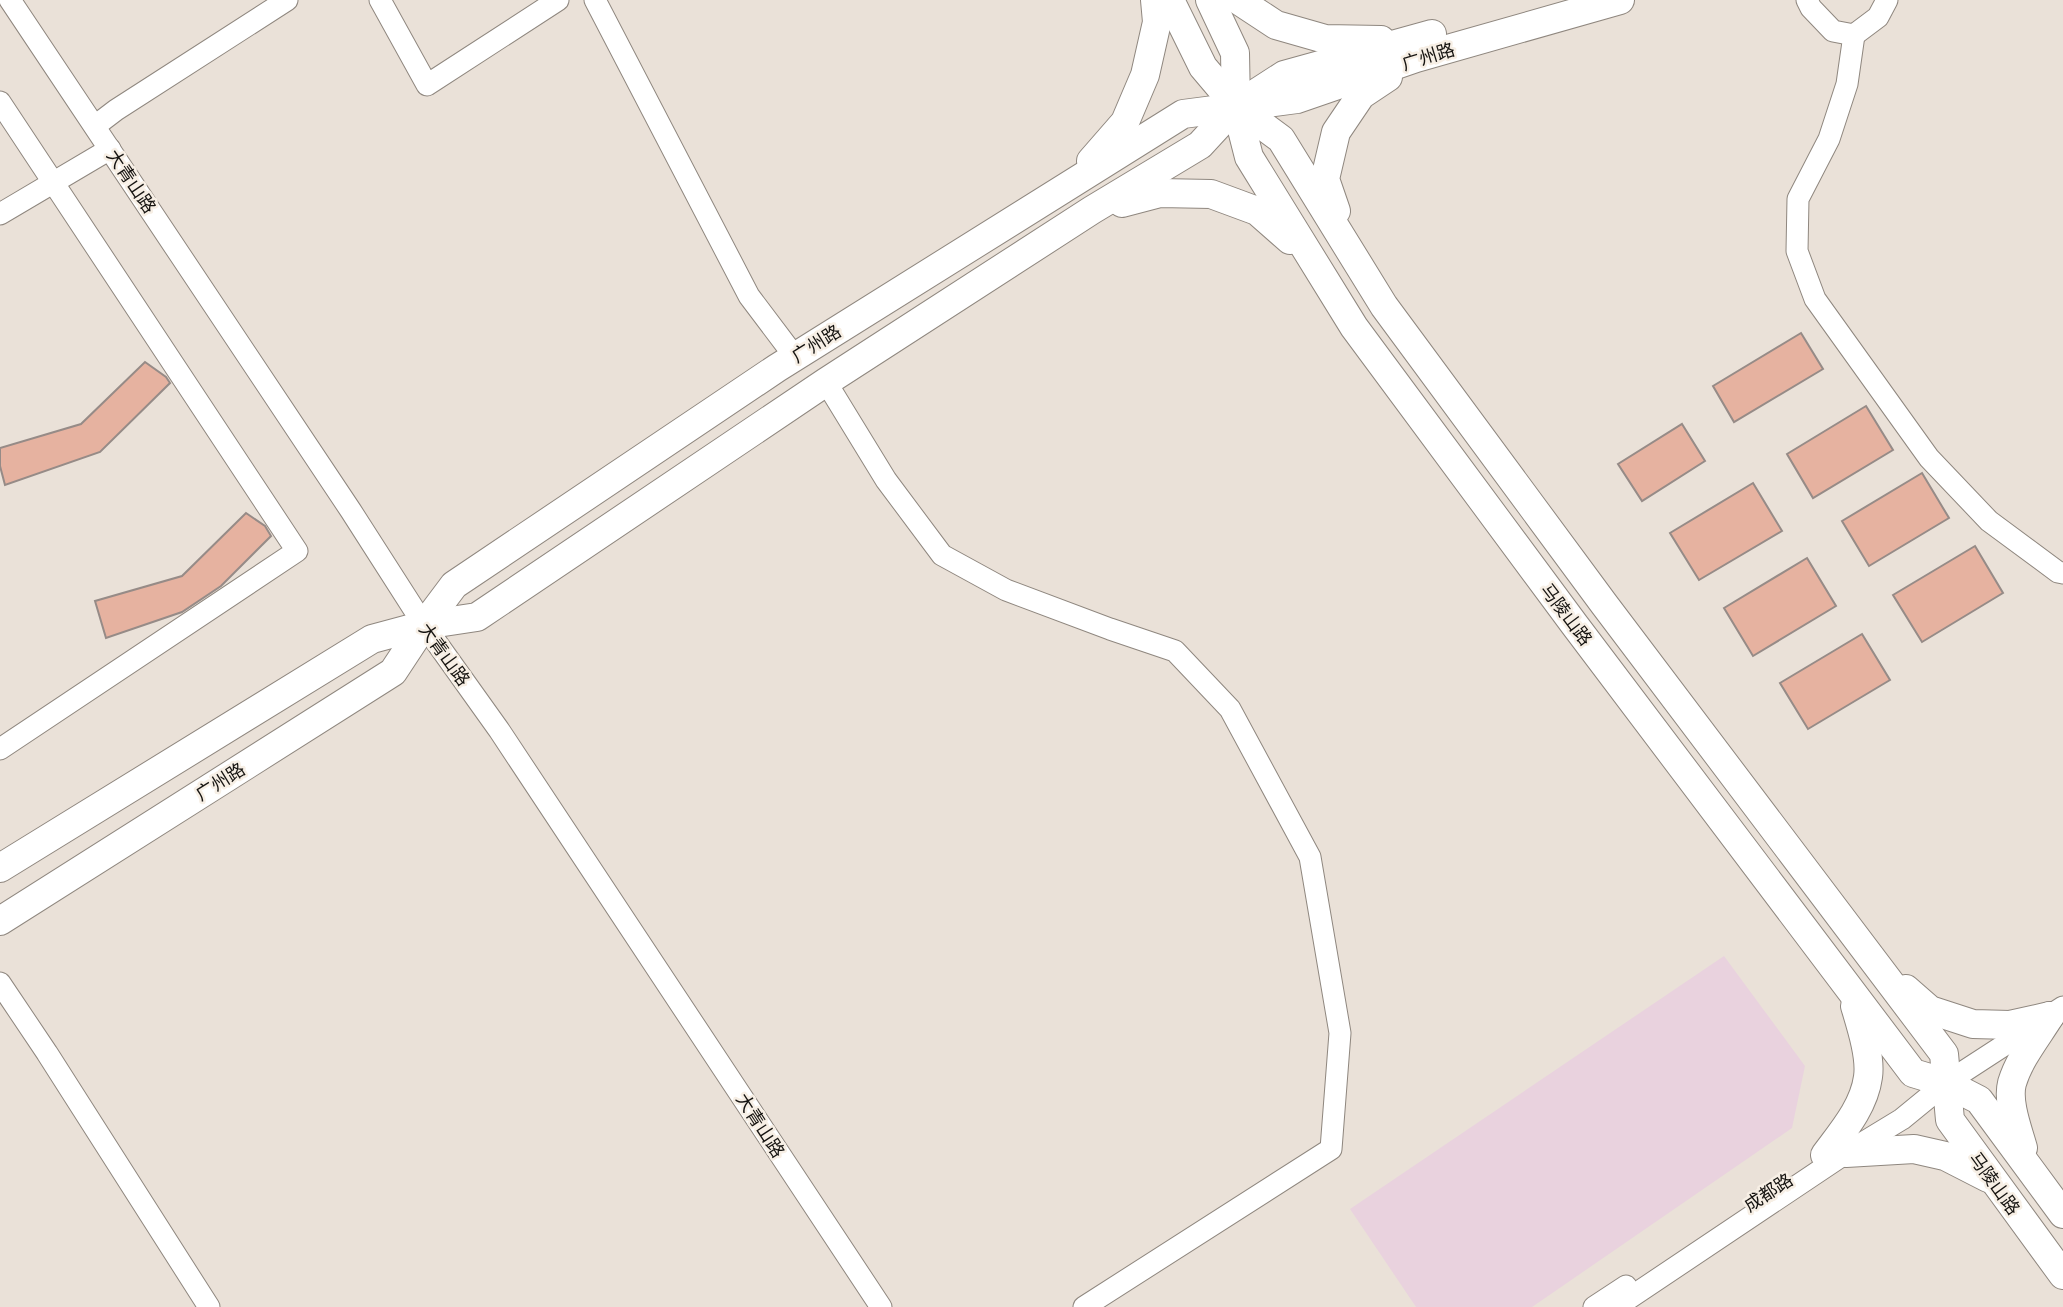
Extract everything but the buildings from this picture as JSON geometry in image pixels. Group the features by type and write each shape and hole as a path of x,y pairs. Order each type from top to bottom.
{"main road":[{"path":"1073,181 1125,122 1145,75 1157,22 1155,0"},
{"name":"马陵山路","path":"1170,0 1203,68 1236,106 1281,139 1384,306 1944,1054 1950,1121 2063,1275"},
{"name":"马陵山路","path":"1210,0 1235,53 1236,106 1249,157 1354,327 1913,1073 1946,1083 1979,1100 2063,1214"},
{"path":"1238,0 1276,25 1325,38 1412,50"},
{"name":"广州路","path":"0,921 393,672 454,585 795,357 1183,114 1297,99 1412,50 1552,0"},
{"name":"广州路","path":"1412,50 1620,0"},
{"path":"1349,250 1325,179 1336,132 1361,94 1412,50"},
{"path":"0,868 372,639 424,625 477,617 826,382 1092,210 1199,145 1236,106"},
{"path":"1092,210 1160,193 1211,194 1257,211 1312,260"},
{"path":"1875,962 1930,1010 1973,1024 2010,1025 2057,1012"},
{"path":"1835,1154 1856,1112 1868,1077 1865,1041 1851,990"},
{"path":"2030,1170 2013,1115 2011,1085 2026,1053 2057,1012"},
{"path":"1835,1154 1914,1149 1945,1156 1993,1180"}],"street":[{"name":"大青山路","path":"10,0 881,1307"},
{"path":"95,126 287,0"},
{"path":"380,0 426,85 558,0"},
{"path":"595,0 748,296 795,357"},
{"path":"1807,0 1833,31 1854,35 1878,18 1887,0"},
{"path":"1854,35 1847,84 1829,139 1798,199 1797,251 1815,299 1929,458 1989,521 2063,573"},
{"path":"0,102 297,551 0,749"},
{"path":"0,214 110,149"},
{"path":"826,382 886,480 942,555 1006,590 1175,651 1230,709 1310,857 1340,1033 1331,1149 1084,1307"},
{"path":"0,983 209,1307"},
{"name":"成都路","path":"1616,1307 1835,1154 1892,1108 1946,1083 2057,1012"},
{"name":"成都路","path":"1594,1307 1835,1154"}],"shaded area":[{"path":"1724,956 1805,1066 1792,1128 1532,1307 1416,1307 1350,1209"}]}
